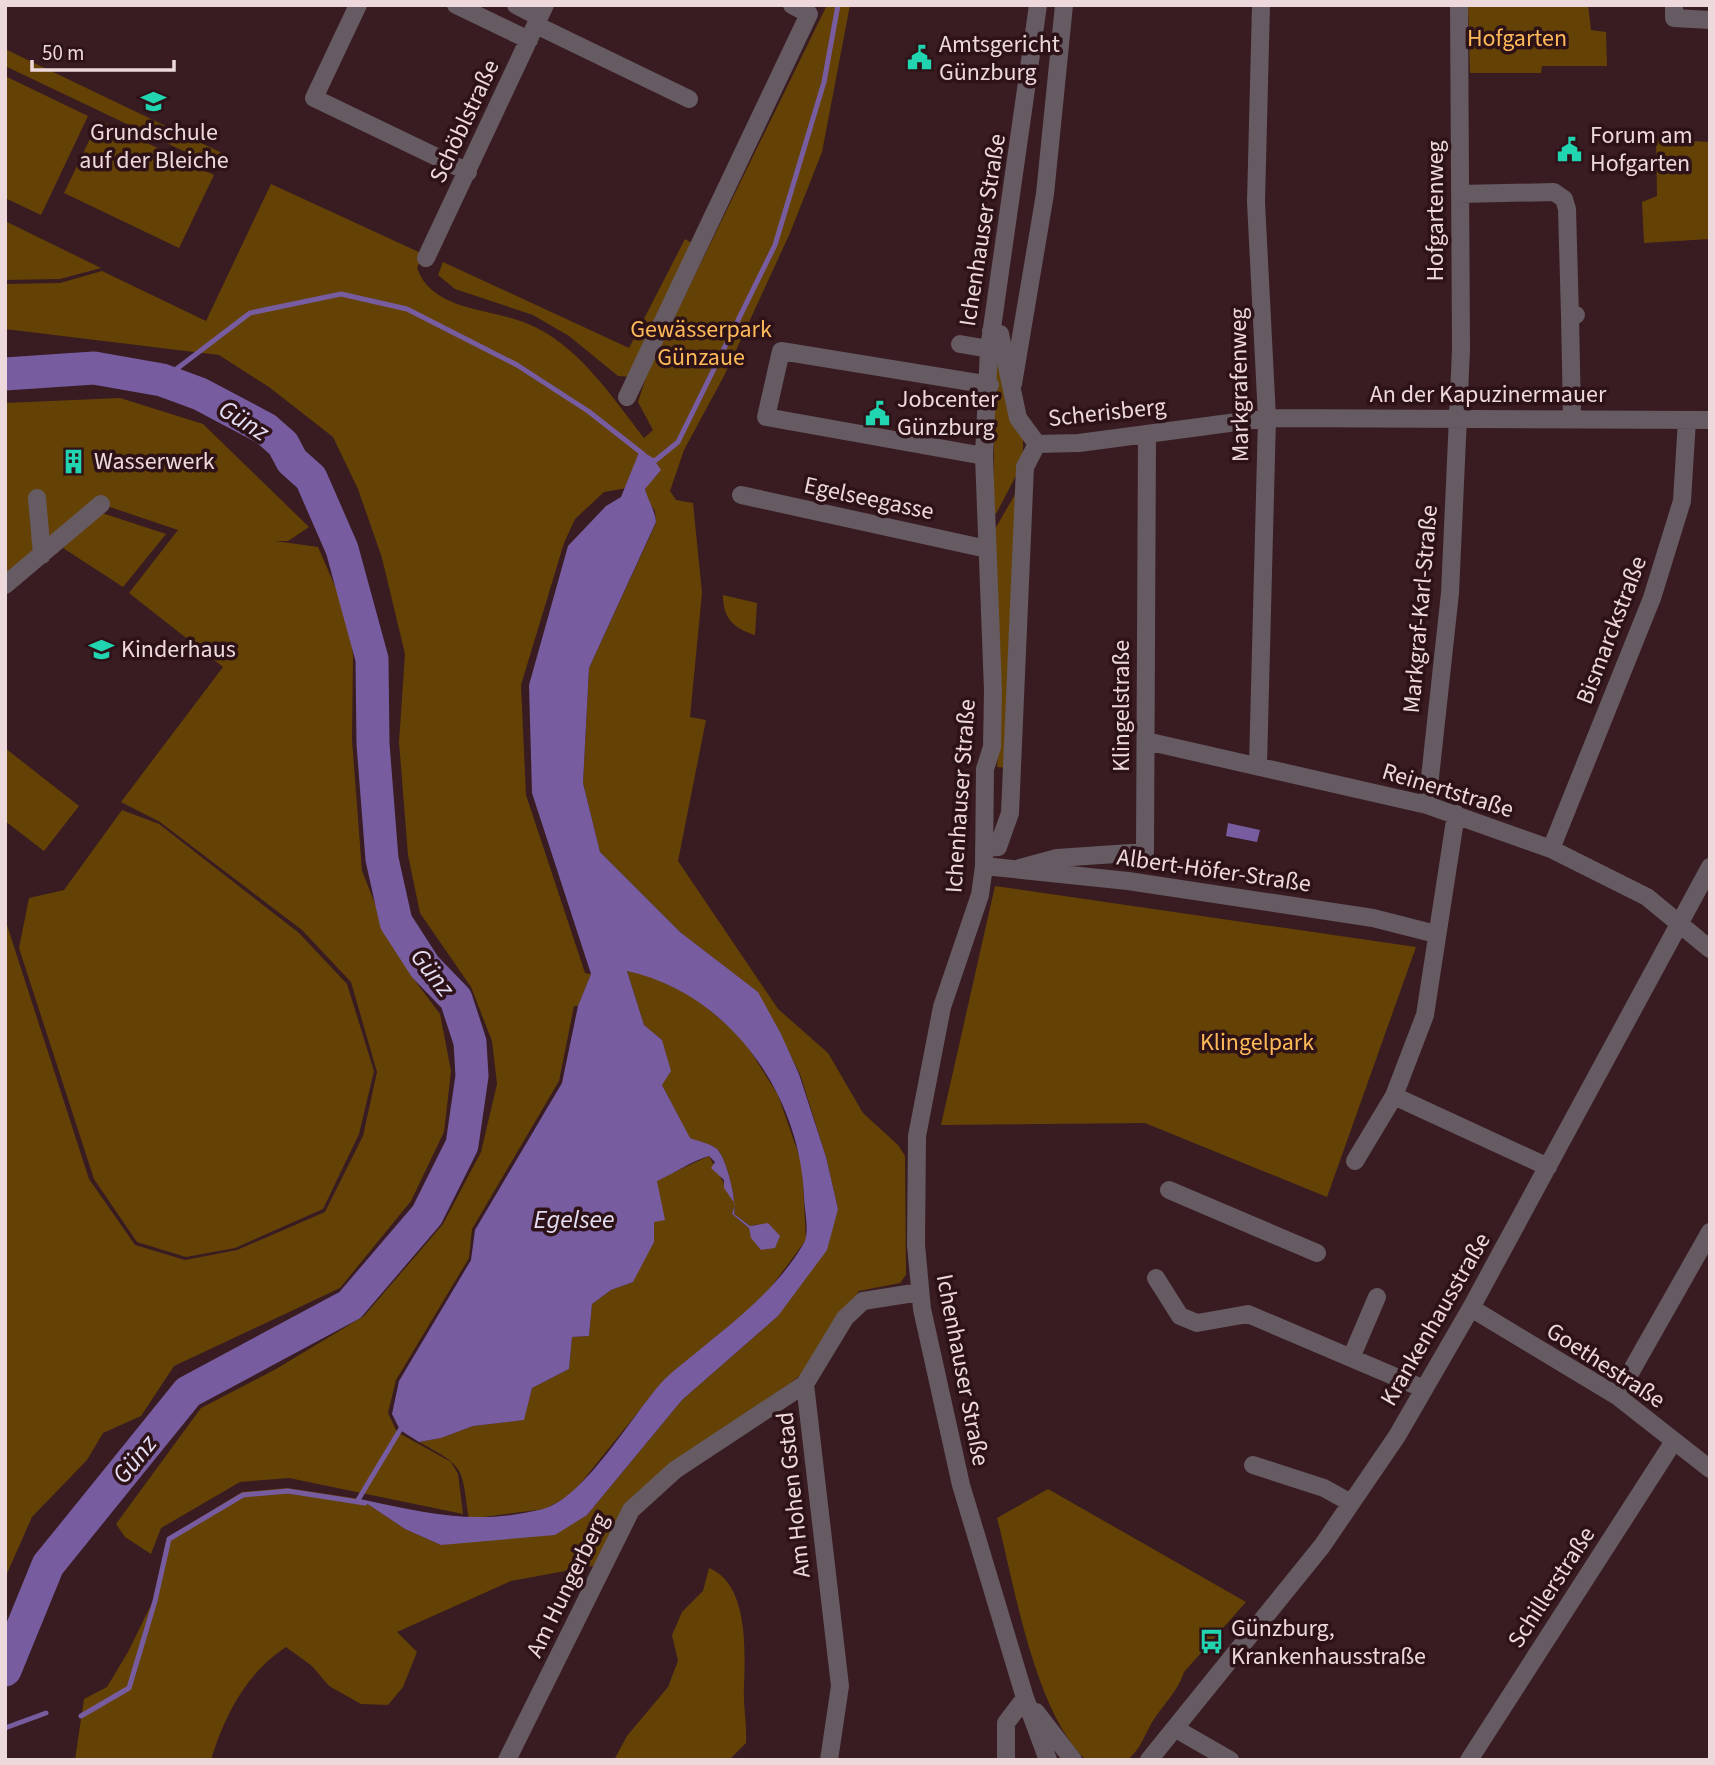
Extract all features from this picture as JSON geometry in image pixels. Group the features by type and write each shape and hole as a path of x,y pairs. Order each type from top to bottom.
{"street":[{"path":"358,5 314,99 468,172"},
{"path":"456,5 537,22"},
{"path":"516,5 537,22 689,99"},
{"path":"627,397 809,14 792,5"},
{"name":"Ichenhauser Straße","path":"1038,5 989,349 990,386 984,456 993,690 992,747 985,769 984,857 980,895 942,1007 916,1136 916,1245 920,1292 961,1485 1025,1698 1048,1760"},
{"path":"1012,387 1016,380 1045,194 1064,5"},
{"name":"Markgrafenweg","path":"1258,765 1267,418 1256,197 1261,5"},
{"name":"Hofgartenweg","path":"1458,417 1459,5"},
{"path":"1674,11 1710,20"},
{"name":"Schöblstraße","path":"426,258 537,22"},
{"path":"1460,194 1554,192 1564,199 1567,208 1577,365 1572,418"},
{"name":"Scherisberg","path":"991,331 1000,334 1017,418 1037,444 1079,443 1267,418"},
{"path":"960,344 989,349"},
{"path":"984,456 766,417 781,351 990,386"},
{"name":"An der Kapuzinermauer","path":"1267,418 1458,417 1508,412 1550,418 1710,420"},
{"name":"Markgraf-Karl-Straße","path":"1427,805 1450,593 1458,417"},
{"name":"Bismarckstraße","path":"1551,849 1652,598 1682,501 1686,420"},
{"name":"Klingelstraße","path":"1020,868 1057,858 1145,852 1147,434"},
{"path":"984,857 998,847 1010,813 1025,467 1037,444"},
{"name":"Egelseegasse","path":"741,495 987,548"},
{"path":"37,498 42,555"},
{"path":"5,585 101,504"},
{"name":"Reinertstraße","path":"1146,741 1427,805 1551,849 1647,897 1710,949"},
{"path":"1355,1161 1394,1096 1425,1015 1456,814"},
{"name":"Albert-Höfer-Straße","path":"984,857 1020,868 1128,881 1373,918 1436,934"},
{"name":"Krankenhausstraße","path":"1149,1760 1322,1546 1424,1389 1548,1167 1677,922 1710,867"},
{"path":"1394,1096 1548,1167"},
{"path":"1168,1190 1317,1254"},
{"path":"1617,1396 1710,1232"},
{"path":"1156,1278 1180,1316 1197,1323 1248,1314 1424,1389"},
{"name":"Am Hohen Gstad","path":"829,1760 840,1686 804,1384 845,1318 863,1301 920,1292"},
{"path":"1352,1358 1377,1297"},
{"name":"Goethestraße","path":"1471,1308 1617,1396 1710,1469"},
{"name":"Am Hungerberg","path":"507,1760 631,1510 675,1470 757,1418 804,1384"},
{"name":"Schillerstraße","path":"1469,1760 1674,1441"},
{"path":"1254,1465 1324,1488 1351,1503"},
{"path":"1006,1760 1006,1723 1025,1698"},
{"name":"Ichenhauser Straße","path":"1025,1698 1073,1760"},
{"path":"1176,1729 1230,1760"}],"green space":[{"name":"Gewässerpark Günzaue","path":"827,5 850,5 822,152 790,233 725,374 684,450 670,491 676,500 693,503 702,593 690,717 706,720 678,861 778,1009 828,1053 863,1113 898,1145 905,1156 906,1275 900,1283 859,1291 806,1371 640,1497 603,1564 511,1581 397,1632 417,1652 403,1687 388,1705 361,1704 329,1686 312,1666 286,1647 260,1669 239,1696 223,1727 211,1760 75,1760 84,1699 107,1687 128,1652 153,1601 167,1538 242,1492 287,1488 360,1499 405,1529 441,1545 587,1515 682,1400 778,1316 838,1209 826,1157 800,1074 758,993 680,932 600,852 583,783 589,668 656,523 655,511 647,500 640,450 627,488 604,492 575,519 564,543 521,685 526,795 585,973 591,974 578,1006 574,1006 559,1081 472,1229 469,1258 396,1380 388,1413 397,1432 451,1462 458,1474 463,1514 289,1478 240,1482 161,1528 151,1554 125,1537 116,1524 201,1408 276,1369 364,1316 443,1224 481,1152 497,1084 492,1041 471,987 420,913 408,855 399,742 405,654 382,558 358,489 333,437 269,387 219,355 5,329 5,284 60,283 102,271 206,321 271,184 423,254 417,268 424,282 435,293 463,306 511,318 544,332 577,357 644,438 653,430 638,402 648,371"},
{"name":"Hofgarten","path":"1468,5 1588,5 1591,30 1606,32 1607,66 1542,66 1541,73 1470,73"},
{"path":"5,49 222,153 215,166 5,66"},
{"path":"5,76 88,116 41,215 5,198"},
{"path":"99,120 214,175 179,248 64,193"},
{"path":"1656,139 1710,142 1710,239 1644,243 1642,202 1657,196"},
{"path":"5,221 101,268 60,279 5,280"},
{"path":"685,239 692,243 633,377 618,376 569,336 533,315 455,289 438,275 443,262 629,348"},
{"path":"995,362 1001,363 1023,439 1023,462 996,514 993,514"},
{"path":"120,398 203,424 309,527 288,541 275,541 318,547 349,618 353,656 352,740 362,871 384,926 410,974 440,1014 451,1071 444,1132 411,1201 340,1288 174,1366 141,1416 103,1433 87,1460 32,1517 5,1578 5,919 89,1179 135,1245 185,1260 237,1250 325,1212 363,1136 377,1072 351,982 302,930 160,822 121,802 223,667 129,593 178,530 101,504 5,585 5,403"},
{"path":"1021,484 1008,768 997,767 1000,723 995,529"},
{"path":"102,513 166,534 123,587 63,548"},
{"path":"723,595 757,603 755,635 735,625 727,616"},
{"path":"5,748 79,806 44,851 5,821"},
{"path":"122,810 159,824 299,933 347,984 374,1071 359,1134 323,1209 235,1248 186,1257 137,1242 94,1179 19,948 29,898 64,890"},
{"name":"Klingelpark","path":"995,886 1416,947 1327,1197 1145,1123 941,1125"},
{"path":"627,971 649,976 691,995 741,1036 778,1095 802,1164 806,1240 763,1298 663,1381 572,1494 545,1509 469,1519 465,1489 459,1471 446,1458 419,1442 441,1438 473,1426 523,1420 532,1388 569,1369 572,1337 589,1336 592,1304 611,1290 633,1282 654,1222 657,1180 709,1156 734,1202 721,1154 711,1146 690,1139 662,1085 662,1040 644,1025","holes":["734,1206 734,1214 750,1226 758,1224 749,1228 732,1214"]},
{"path":"1048,1489 1246,1602 1184,1672 1138,1749 1128,1760 1086,1760 1068,1738 1053,1711 1029,1646 997,1518"},
{"path":"709,1568 722,1576 731,1588 742,1620 746,1743 729,1760 614,1760 627,1736 668,1687 678,1661 672,1635 682,1612 703,1591"}],"water":[{"name":"Egelsee","path":"640,450 653,458 661,470 645,489 656,522 589,668 583,783 600,852 680,932 758,992 799,1074 826,1157 838,1209 827,1250 778,1316 682,1400 587,1515 555,1535 441,1545 405,1529 360,1499 429,1513 473,1517 518,1514 543,1509 558,1502 574,1490 606,1455 665,1379 741,1315 782,1275 804,1243 807,1233 799,1158 789,1121 773,1086 752,1054 727,1025 697,1001 664,983 627,971 644,1025 662,1040 671,1071 662,1085 690,1138 717,1149 721,1154 734,1203 724,1188 724,1180 711,1168 715,1162 709,1156 657,1181 665,1220 654,1222 654,1242 633,1282 611,1290 592,1304 589,1336 572,1337 569,1369 532,1388 524,1420 473,1426 441,1438 419,1442 400,1430 392,1414 399,1381 471,1260 475,1230 562,1083 578,1006 591,974 532,793 529,685 568,546 606,506 621,497"},
{"path":"1228,823 1260,830 1257,842 1226,836"},
{"path":"734,1206 734,1214 750,1226 768,1223 780,1236 775,1248 761,1250 751,1238 749,1228 732,1214"}],"waterway":[{"path":"648,461 656,460 678,442 775,245 824,82 838,5"},
{"path":"162,380 250,313 341,294 407,309 517,365 588,411 643,454"},
{"name":"Günz","path":"5,374 94,368 162,380 200,394 266,429 283,444 292,461 311,478 342,549 372,659 373,744 382,859 396,922 425,967 456,999 470,1042 472,1076 462,1145 427,1215 350,1305 188,1392 48,1565 5,1670"},
{"path":"358,1500 400,1430"},
{"path":"81,1716 129,1688 155,1601 169,1539 243,1495 288,1491 365,1503"},
{"path":"5,1728 46,1713"}],"place":[{"name":"Amtsgericht Günzburg","path":"919,58"},
{"name":"Grundschule auf der Bleiche","path":"154,101"},
{"name":"Forum am Hofgarten","path":"1570,149"},
{"name":"Jobcenter Günzburg","path":"877,413"},
{"name":"Wasserwerk","path":"74,461"},
{"name":"Kinderhaus","path":"101,649"},
{"name":"Günzburg, Krankenhausstraße","path":"1211,1642"}]}
